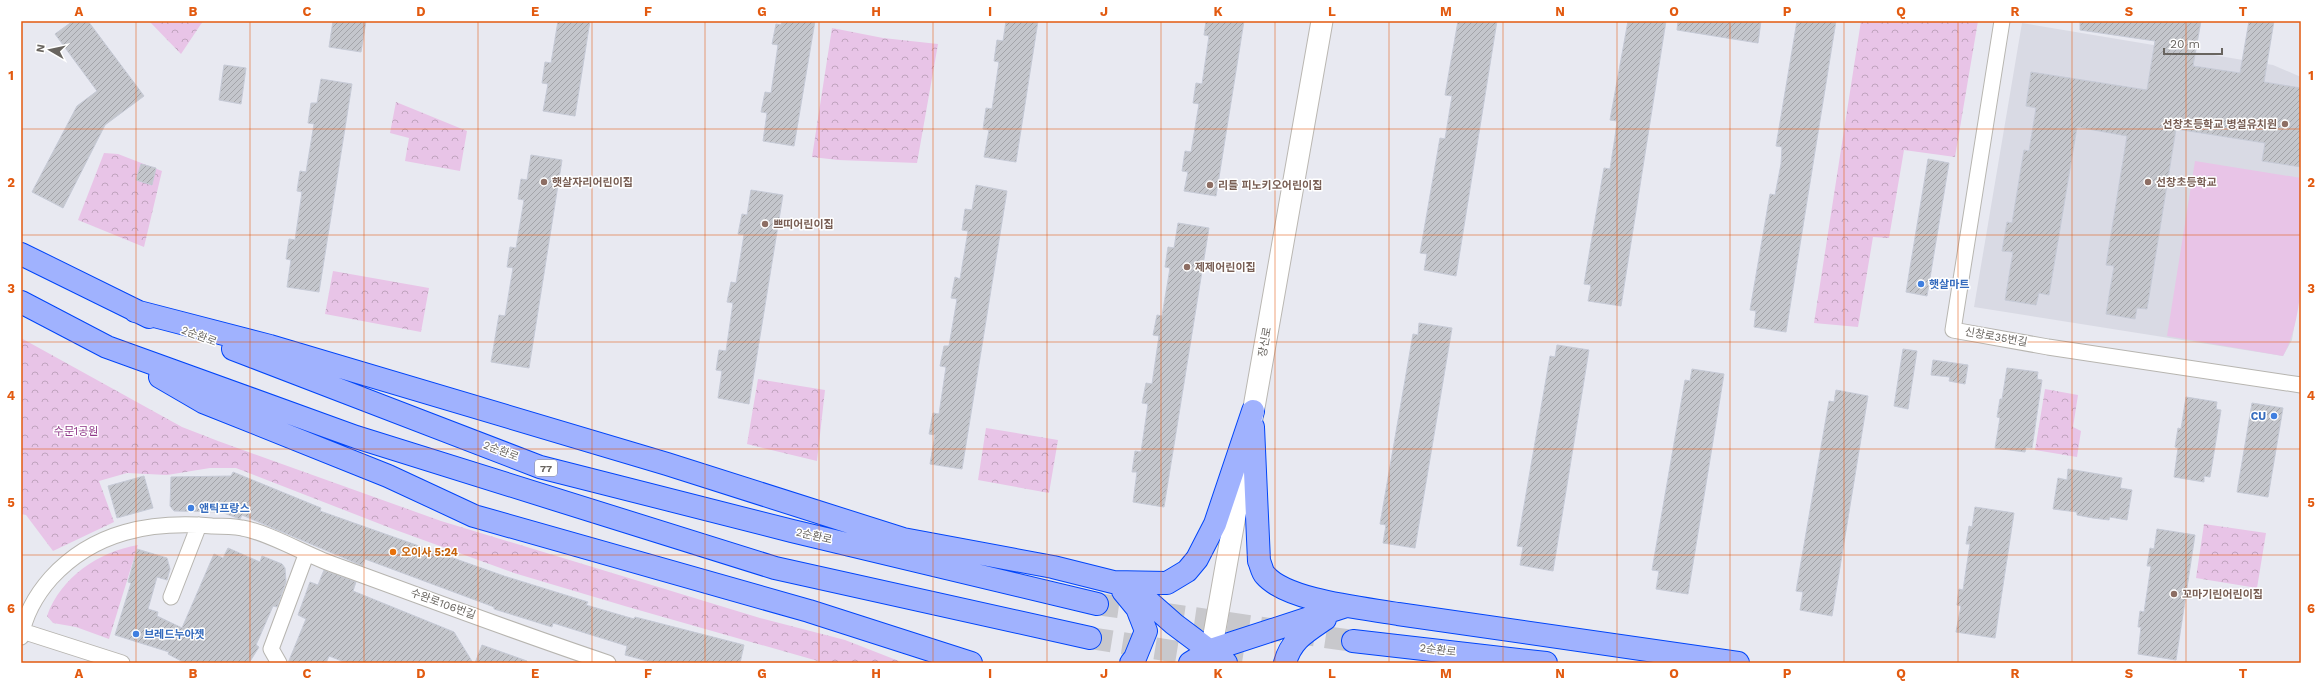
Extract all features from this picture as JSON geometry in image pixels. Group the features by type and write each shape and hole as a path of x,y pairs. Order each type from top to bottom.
{"highway":[{"name":"2순환로","path":"21,254 135,311 540,467 792,531 1098,604"},
{"name":"77","path":"21,302 107,347 356,437 775,568 1090,638"},
{"path":"135,311 270,346 667,464 903,540 1053,567 1113,582 1140,594 1216,659"},
{"path":"107,347 203,402 388,476 474,516 809,611 971,663"},
{"path":"1113,582 1167,583 1188,571 1197,559 1215,524 1253,411"},
{"path":"1253,411 1256,528 1259,561 1265,575 1278,586 1293,593 1346,606 1738,663"},
{"path":"1113,582 1127,595 1137,608 1146,631 1136,658 1131,663"},
{"path":"1190,663 1216,659 1346,606"},
{"path":"1285,663 1288,650 1297,639 1346,606"},
{"name":"2순환로","path":"1353,640 1546,663"}],"main road":[{"name":"장신로","path":"1216,659 1253,411 1322,21"}],"street":[{"name":"신창로35번길","path":"2002,21 1954,330 2070,350 2301,384"},
{"name":"수완로106번길","path":"21,634 29,610 39,592 64,564 76,555 108,537 145,526 199,525 243,528 306,554 578,658 608,663"},
{"path":"171,597 199,525"},
{"path":"279,663 271,648 306,554"},
{"path":"21,634 122,663"}],"shaded area":[{"name":"선창초등학교","path":"2022,23 2273,65 2301,77 2301,286 2292,340 2283,356 1974,307"}],"green space":[{"path":"149,21 203,21 181,54"},
{"path":"1861,21 1978,21 1955,157 1904,150 1889,238 1873,237 1858,327 1814,323"},
{"path":"832,28 883,38 938,44 917,163 838,160 812,157"},
{"path":"396,102 467,131 460,171 405,161 409,138 390,133"},
{"path":"104,153 118,154 162,171 144,247 78,220"},
{"path":"2195,161 2301,178 2302,269 2300,293 2297,316 2291,337 2283,356 2167,336"},
{"path":"333,271 429,288 421,332 325,314"},
{"name":"수문1공원","path":"21,338 182,427 218,441 441,521 760,618 845,640 904,663 825,663 628,607 514,573 393,529 236,468 210,468 167,475 127,473 99,481 114,522 53,551 26,515 21,514"},
{"path":"758,379 825,390 817,461 747,444"},
{"path":"2045,389 2078,395 2073,427 2081,431 2077,457 2035,450"},
{"path":"986,428 1058,440 1049,493 978,480"},
{"path":"2204,524 2266,533 2257,588 2196,578"},
{"path":"138,545 109,639 76,627 53,623 47,616 53,602 62,589 71,578 83,568 95,560 123,548"}],"building":[{"path":"73,21 88,21 144,96 105,125 63,208 32,192 77,106 97,91 55,34"},
{"path":"333,21 366,21 361,52 329,47"},
{"path":"558,21 590,21 575,116 543,111 548,84 542,83 545,62 551,63"},
{"path":"782,21 815,21 794,146 763,141 767,113 761,112 765,92 771,93 778,45 772,44 776,24 781,25"},
{"path":"1006,21 1038,21 1016,162 984,157 989,130 983,129 986,108 992,109 999,62 994,61 997,40 1003,41"},
{"path":"1206,21 1244,21 1216,196 1184,191 1188,172 1182,171 1185,151 1191,152 1199,104 1193,103 1196,83 1202,84 1209,36 1204,35"},
{"path":"1458,21 1497,21 1456,276 1424,270 1427,254 1420,253 1440,138 1445,139 1452,96 1445,95"},
{"path":"1628,21 1666,21 1621,306 1588,301 1591,285 1584,284 1604,168 1610,169 1617,121 1610,120"},
{"path":"1678,21 1761,21 1758,43 1677,30"},
{"path":"1797,21 1836,21 1786,332 1754,327 1756,311 1750,310 1770,194 1775,195 1781,164 1782,147 1776,146"},
{"path":"2080,21 2201,21 2193,66 2240,73 2249,21 2274,21 2264,82 2301,88 2301,167 2262,161 2265,143 2176,129 2147,309 2137,308 2135,319 2106,314 2114,266 2106,265 2127,136 2077,127 2049,295 2039,293 2036,305 2005,300 2013,252 2002,251 2007,222 2012,223 2024,150 2029,151 2036,108 2026,106 2031,72 2147,90 2155,41 2080,30"},
{"path":"224,65 246,68 241,104 219,100"},
{"path":"321,79 352,84 319,292 287,287 291,260 286,259 289,239 295,240 302,192 297,191 300,171 306,172 314,124 308,123 311,103 317,103"},
{"path":"531,155 562,160 529,368 491,362 499,315 505,316 513,268 507,267 510,247 516,248 524,200 518,199 521,179 527,180"},
{"path":"1928,159 1949,163 1927,296 1906,292"},
{"path":"141,164 156,168 152,185 136,180"},
{"path":"976,185 1007,191 962,469 930,464 935,435 929,434 933,413 939,414 946,367 940,366 944,346 949,346 957,299 951,298 955,277 960,279 968,231 962,230 965,209 972,210"},
{"path":"751,190 783,195 749,404 718,398 722,371 716,370 719,350 726,351 733,303 727,302 731,282 736,283 744,235 738,234 742,214 747,215"},
{"path":"1178,223 1209,228 1164,507 1133,502 1137,472 1132,472 1135,451 1141,452 1148,404 1142,403 1146,383 1152,384 1159,336 1153,335 1157,315 1162,316 1170,268 1165,267 1168,247 1174,248"},
{"path":"1419,323 1452,328 1415,548 1383,543 1386,525 1380,524 1413,334 1418,335"},
{"path":"1557,345 1589,350 1553,571 1520,565 1523,547 1517,546 1550,356 1555,357"},
{"path":"1903,349 1917,351 1908,409 1894,406"},
{"path":"1933,360 1968,365 1965,384 1949,381 1950,377 1931,375"},
{"path":"2007,368 2038,372 2037,379 2042,380 2032,448 2026,447 2025,452 1995,448 2000,418 1997,417 2000,399 2002,399"},
{"path":"1692,369 1724,374 1688,594 1656,589 1659,571 1652,570 1685,380 1690,381"},
{"path":"1836,390 1868,396 1832,616 1800,610 1803,592 1796,591 1829,401 1834,402"},
{"path":"2186,397 2217,402 2216,409 2221,410 2210,477 2204,476 2204,482 2174,477 2178,448 2175,447 2178,428 2181,429"},
{"path":"2252,403 2283,408 2268,497 2237,492"},
{"path":"2068,469 2122,478 2120,488 2132,490 2127,520 2110,517 2109,520 2093,518 2077,515 2077,512 2053,509 2058,478 2067,480"},
{"path":"233,472 321,508 320,511 504,576 588,602 586,605 634,619 635,617 744,645 740,663 655,663 625,655 627,646 553,623 552,627 494,609 494,607 365,559 363,566 242,515 240,519 221,512 174,511 170,506 171,477 231,476"},
{"path":"144,476 153,508 117,518 108,486"},
{"path":"1975,507 2014,513 1995,638 1956,632 1961,606 1957,605 1959,589 1963,590 1970,544 1966,544 1969,526 1972,527"},
{"path":"2157,529 2195,535 2176,660 2138,654 2141,627 2138,627 2140,611 2144,612 2151,566 2147,566 2150,548 2154,549"},
{"path":"228,548 260,562 262,556 282,564 285,568 286,582 277,607 273,606 256,645 259,647 249,663 185,663 168,654 169,652 115,635 131,583 128,582 137,549 167,558 170,569 167,580 157,577 148,609 158,612 157,616 182,628 214,554 223,558"},
{"path":"324,570 356,582 353,591 454,632 473,663 347,663 329,656 326,663 288,663 306,619 298,615 310,582 318,585"},
{"path":"482,645 527,661 527,663 475,663"}],"tunnel":[{"path":"1097,604 1353,641"},
{"path":"1090,638 1247,663"}],"place":[{"name":"선창초등학교 병설유치원","path":"2285,124"},
{"name":"햇살자리어린이집","path":"544,182"},
{"name":"선창초등학교","path":"2148,182"},
{"name":"리틀 피노키오어린이집","path":"1210,185"},
{"name":"쁘띠어린이집","path":"765,224"},
{"name":"제제어린이집","path":"1187,267"},
{"name":"햇살마트","path":"1921,284"},
{"name":"CU","path":"2274,416"},
{"name":"앤틱프랑스","path":"191,508"},
{"name":"오이사 5:24","path":"393,552"},
{"name":"꼬마기린어린이집","path":"2174,594"},
{"name":"브레드누아젯","path":"136,634"}]}
